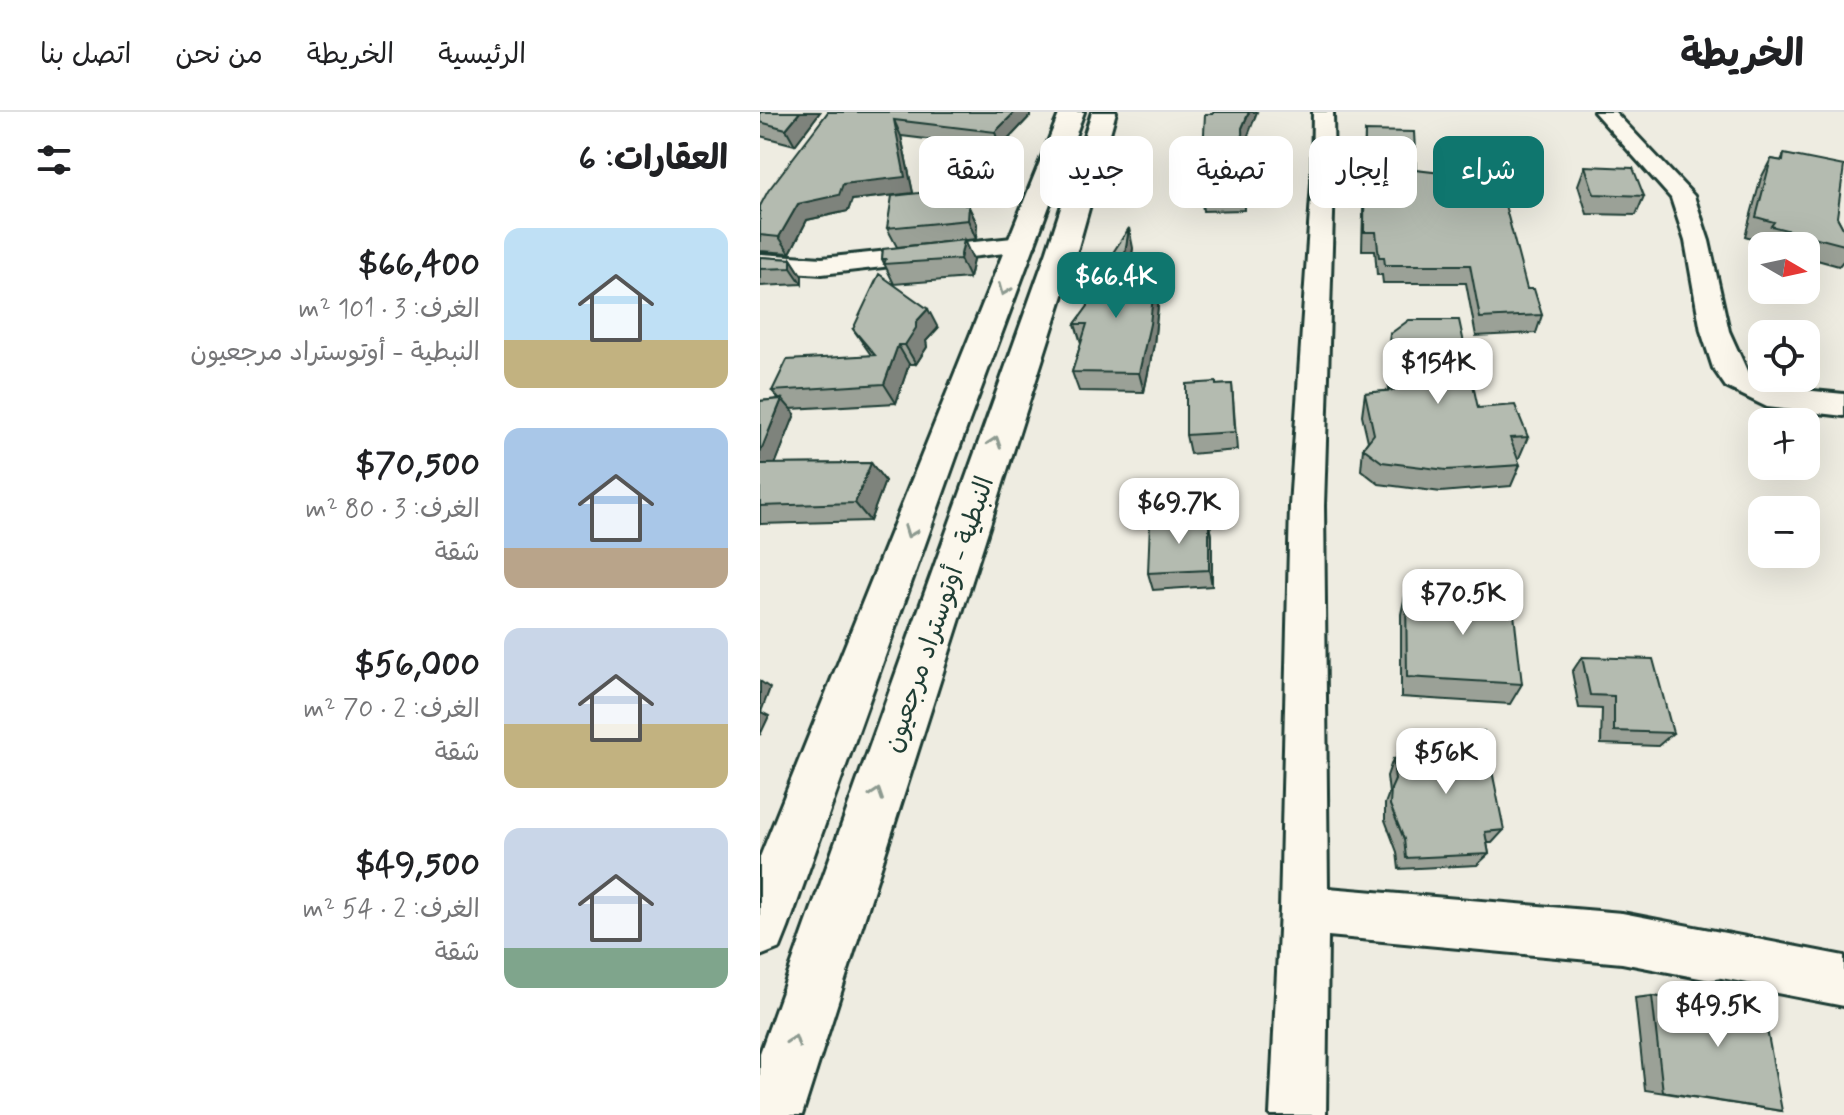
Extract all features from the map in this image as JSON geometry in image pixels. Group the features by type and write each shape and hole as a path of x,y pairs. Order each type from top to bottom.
{"highway":[{"name":"النبطية - أوتوستراد مرجعيون","path":"760,928 950,424 1072,112"},
{"name":"النبطية - أوتوستراد مرجعيون","path":"770,1115 1062,251 1104,112"}],"street":[{"path":"1298,1115 1304,910 1307,506 1322,212 1323,112"},
{"path":"1604,112 1682,196 1697,241 1715,331 1728,368 1737,380 1767,397 1844,405"},
{"path":"760,262 822,266 1022,245"},
{"path":"1304,910 1622,938 1844,981"}],"building":[{"path":"760,112 800,112 786,129 760,122"},
{"path":"828,112 1015,112 995,132 894,120 905,177 843,184 839,195 798,204 779,237 760,235 760,206 768,191"},
{"path":"1249,112 1242,136 1204,136 1205,114"},
{"path":"1365,131 1414,132 1414,136 1365,136"},
{"path":"1784,154 1844,166 1837,217 1844,230 1844,245 1820,239 1820,232 1794,232 1771,226 1774,222 1756,217 1771,159 1783,161"},
{"path":"1585,166 1633,168 1644,196 1594,194"},
{"path":"1417,170 1433,172 1433,208 1506,208 1527,289 1534,289 1542,315 1480,318 1470,265 1385,265 1384,257 1379,257 1376,232 1364,232 1364,208 1417,208"},
{"path":"919,193 919,208 969,208 968,220 887,228 892,196"},
{"path":"1129,228 1121,278 1155,277 1150,324 1139,373 1072,372 1087,324 1075,324 1088,306 1086,294"},
{"path":"964,240 960,259 884,264 886,259 882,259 883,249"},
{"path":"760,257 791,259 791,268 760,269"},
{"path":"879,274 928,309 916,322 916,328 905,345 898,345 884,384 772,391 787,360 875,355 853,329"},
{"path":"1409,320 1459,320 1478,408 1515,405 1528,437 1510,438 1520,465 1446,470 1382,462 1363,448 1374,434 1365,393 1394,390 1390,334"},
{"path":"1216,382 1216,385 1232,384 1235,432 1186,435 1186,384"},
{"path":"782,399 760,453 760,401"},
{"path":"871,463 855,503 760,506 760,464"},
{"path":"1209,519 1209,570 1148,573 1150,522"},
{"path":"1492,586 1511,588 1522,684 1407,677 1406,591 1478,595"},
{"path":"1582,657 1653,659 1673,733 1614,731 1614,696 1590,695"},
{"path":"1484,731 1504,830 1485,832 1489,854 1406,858 1404,839 1390,805 1395,780 1393,759 1404,758 1401,742 1430,741 1429,734"},
{"path":"1721,979 1759,986 1782,1111 1663,1092 1652,996 1731,1007"}]}
